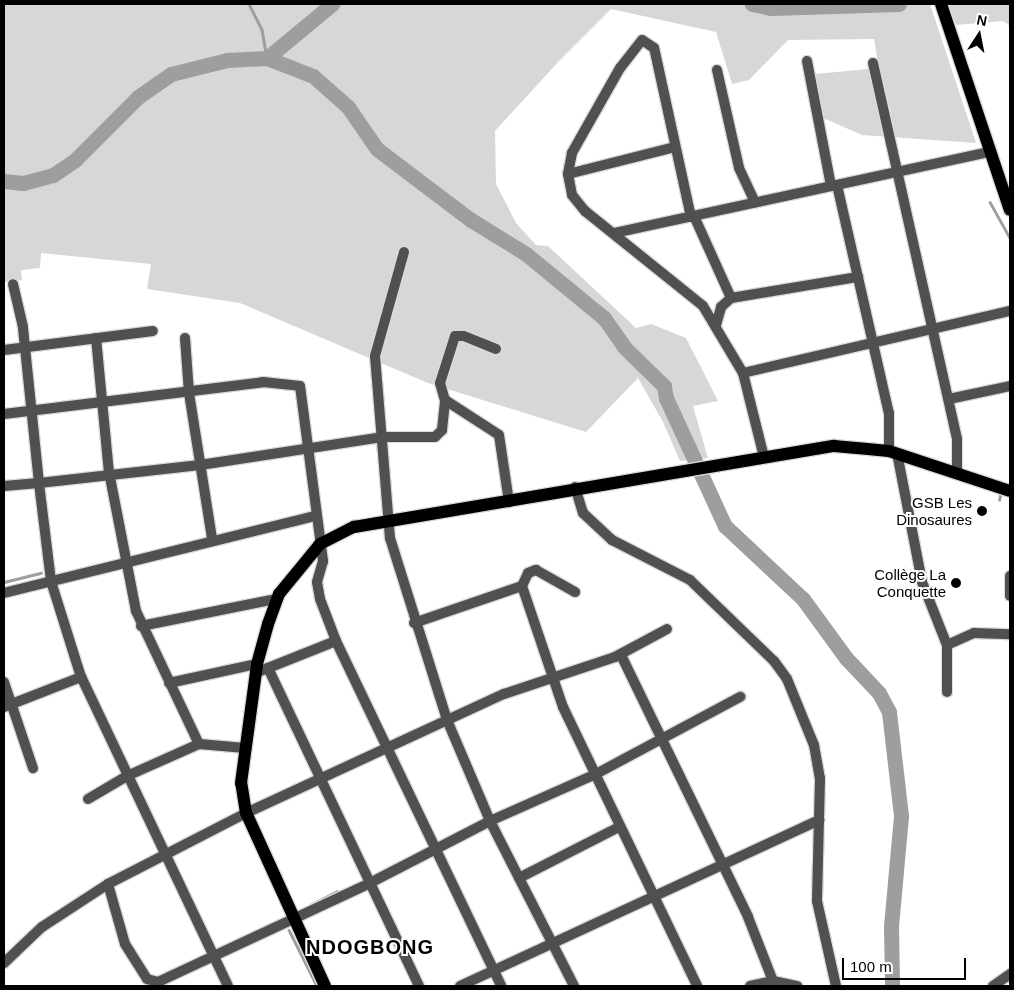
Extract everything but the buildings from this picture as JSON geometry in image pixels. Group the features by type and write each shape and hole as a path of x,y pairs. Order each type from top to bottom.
{"main road":[{"path":"943,9 989,152 1010,210"},
{"path":"325,986 246,813 241,783 245,748 276,599 320,544 354,527 509,502 575,487 712,464 848,445 893,452 1010,491"}],"street":[{"path":"732,298 692,216 674,147 654,48 642,40 620,68 576,145 568,174 578,203 692,295 716,324 743,373 764,457"},
{"path":"807,61 834,186 858,277 891,424 893,452 922,582 947,645 946,692"},
{"path":"873,63 896,172 949,399 957,439 957,472"},
{"path":"717,70 739,168 755,203"},
{"path":"568,174 674,147"},
{"path":"614,233 989,152"},
{"path":"404,252 375,356 387,521 414,623 446,720 490,821 574,986"},
{"path":"716,324 721,308 732,298 858,277"},
{"path":"13,284 25,350 51,581 81,677 164,856 228,986"},
{"path":"743,373 872,341 933,330 1010,312"},
{"path":"4,350 25,350 96,338 153,332"},
{"path":"4,486 39,483 109,472 200,465 382,437 440,434 445,400 440,383 455,336 464,336 496,349"},
{"path":"96,338 109,472 141,626 199,744"},
{"path":"185,338 189,393 212,539"},
{"path":"4,414 32,413 263,382 300,386 314,516 323,564 317,582 336,641 501,986"},
{"path":"949,399 1010,386"},
{"path":"445,400 500,435 509,502"},
{"path":"575,487 583,513 612,540 690,580 778,667 787,679 814,745 820,820 817,901 836,986"},
{"path":"4,593 212,539 314,516"},
{"path":"575,592 536,570 528,573 522,586 553,678 594,775 697,986"},
{"path":"1010,576 1010,596"},
{"path":"414,623 522,586"},
{"path":"141,626 276,599"},
{"path":"4,963 42,927 108,884 246,813 322,780 387,747 504,694 621,655 667,629"},
{"path":"947,645 974,633 1010,634"},
{"path":"169,683 261,668 336,641"},
{"path":"621,655 660,741 748,917 773,981"},
{"path":"261,668 322,780 419,986"},
{"path":"8,705 81,677"},
{"path":"4,682 8,705 34,768"},
{"path":"108,884 125,944 147,979 162,981 370,883 490,821 594,775 740,697"},
{"path":"88,799 127,776 199,744 245,748"},
{"path":"460,986 551,941 653,898 820,820"},
{"path":"519,878 619,827"},
{"path":"993,986 1010,974"},
{"path":"750,986 773,981 797,986"}],"shaded area":[{"path":"4,4 930,4 976,143 862,135 821,117 815,74 879,68 874,39 788,40 749,80 732,84 716,32 611,9 560,60 495,131 496,184 516,223 536,245 548,246 636,328 651,324 686,338 718,401 693,406 708,458 680,461 663,422 638,378 586,432 428,383 240,303 147,289 151,264 41,253 40,268 21,270 22,280 4,282"},
{"path":"948,4 1010,4 1010,26 1003,21 956,25"}],"waterway":[{"path":"249,4 262,30 267,58"},
{"path":"267,58 332,4"},
{"path":"752,4 771,8 899,4"},
{"path":"4,181 23,183 53,175 75,160 138,97 171,74 227,60 267,58 313,76 348,107 377,149 471,220 526,254 604,318 624,347 664,386 666,398 725,526 803,599 846,658 879,693 889,712 901,816 891,926 892,986"},
{"path":"990,202 1010,238"},
{"path":"999,500 1001,492"},
{"path":"4,582 41,573"},
{"path":"310,905 337,891"},
{"path":"289,930 317,986"}],"place":[{"name":"GSB Les Dinosaures","path":"982,511"},
{"name":"Collège La Conquette","path":"956,583"}],"district":[{"name":"NDOGBONG","path":"370,947"}]}
